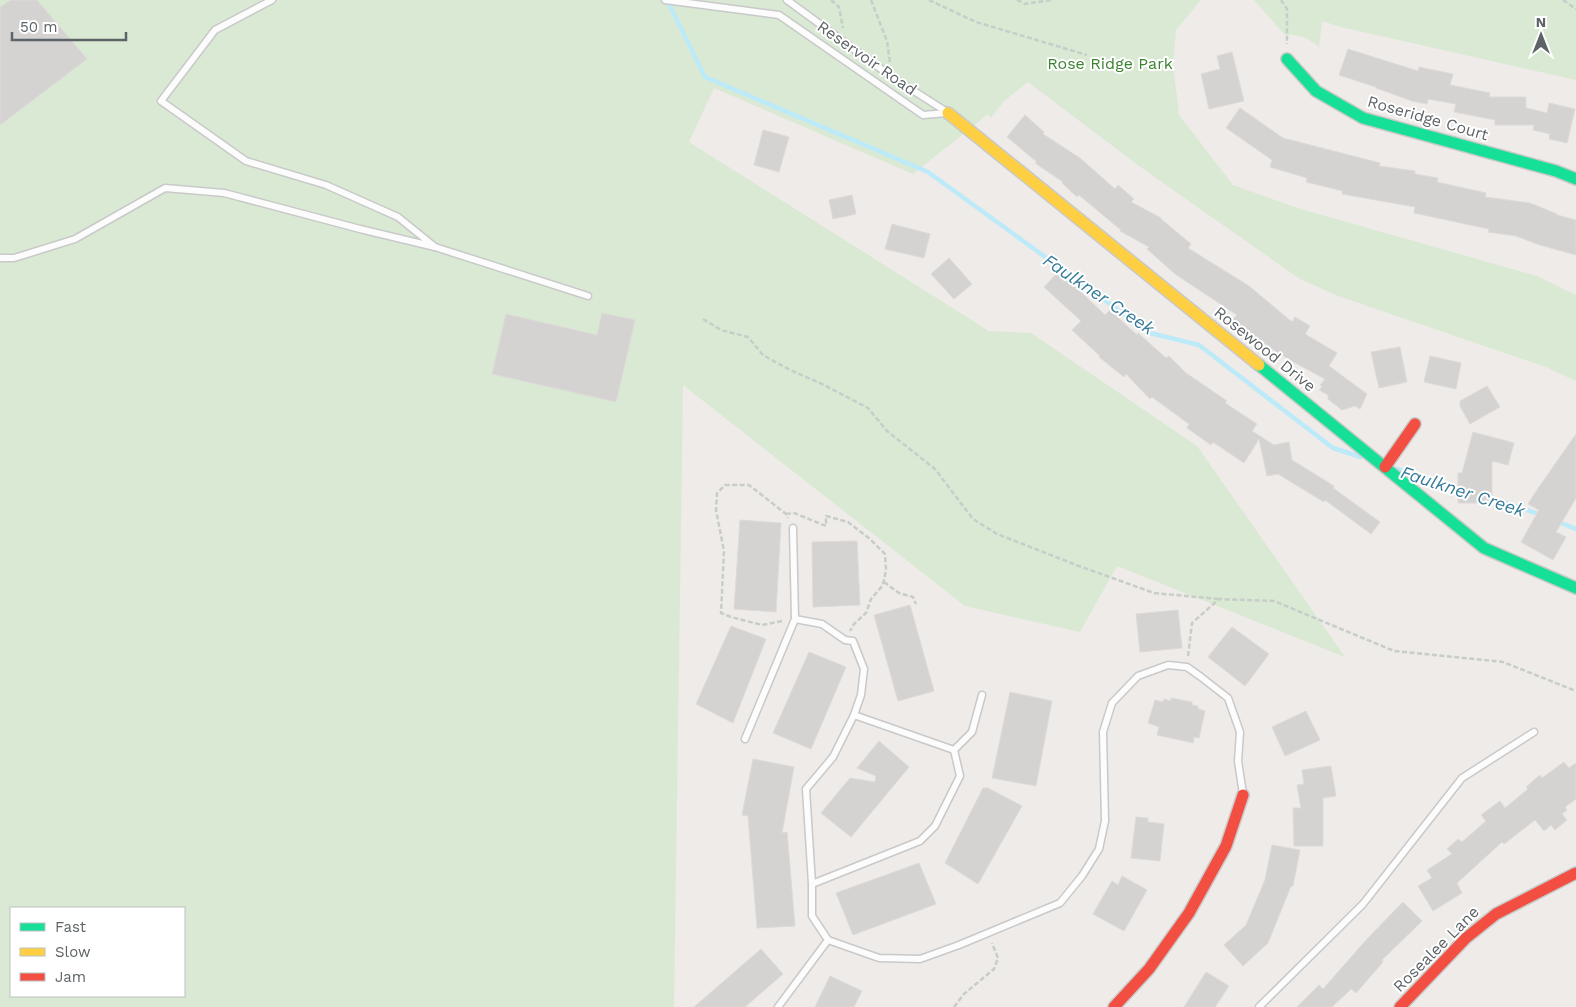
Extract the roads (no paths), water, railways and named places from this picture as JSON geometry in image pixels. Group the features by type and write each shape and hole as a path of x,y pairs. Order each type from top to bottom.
{"street":[{"name":"Roseridge Court","path":"1287,59 1316,91 1363,118 1576,178"},
{"name":"Rosewood Drive","path":"948,113 1484,548 1576,588"},
{"path":"1385,467 1415,424"},
{"path":"1114,1007 1149,969 1189,913 1226,846 1243,795"},
{"name":"Rosealee Lane","path":"1400,1007 1466,938 1496,914 1576,873"}],"lane":[{"path":"272,0 215,30 161,101 246,161 326,185 398,217 435,247"},
{"path":"665,0 779,15 923,115 948,113"},
{"name":"Reservoir Road","path":"787,0 892,78 948,113"},
{"path":"0,258 14,258 75,239 165,188 224,193 360,230 435,247 588,296"},
{"path":"745,739 796,619 792,528"},
{"path":"796,619 822,624 845,640 853,641 864,669 861,695 854,715 833,757 806,789 812,884 812,916 828,940 879,958 920,959 1060,903 1082,876 1099,849 1105,821 1103,732 1112,703 1138,676 1168,665 1187,668 1228,698 1240,732 1238,761 1243,795"},
{"path":"954,750 972,732 982,695"},
{"path":"854,715 954,750"},
{"path":"1259,1007 1363,904 1462,778 1534,732"},
{"path":"812,884 920,841 935,826 960,776 954,750"},
{"path":"778,1007 828,940"}],"waterway":[{"name":"Faulkner Creek","path":"667,0 705,77 928,172 1150,333 1199,345 1333,448 1361,457"},
{"name":"Faulkner Creek","path":"1397,469 1463,490"},
{"name":"Faulkner Creek","path":"1487,497 1542,515"},
{"name":"Faulkner Creek","path":"1556,521 1576,529"}],"park label":[{"name":"Rose Ridge Park","path":"1110,63"}]}
